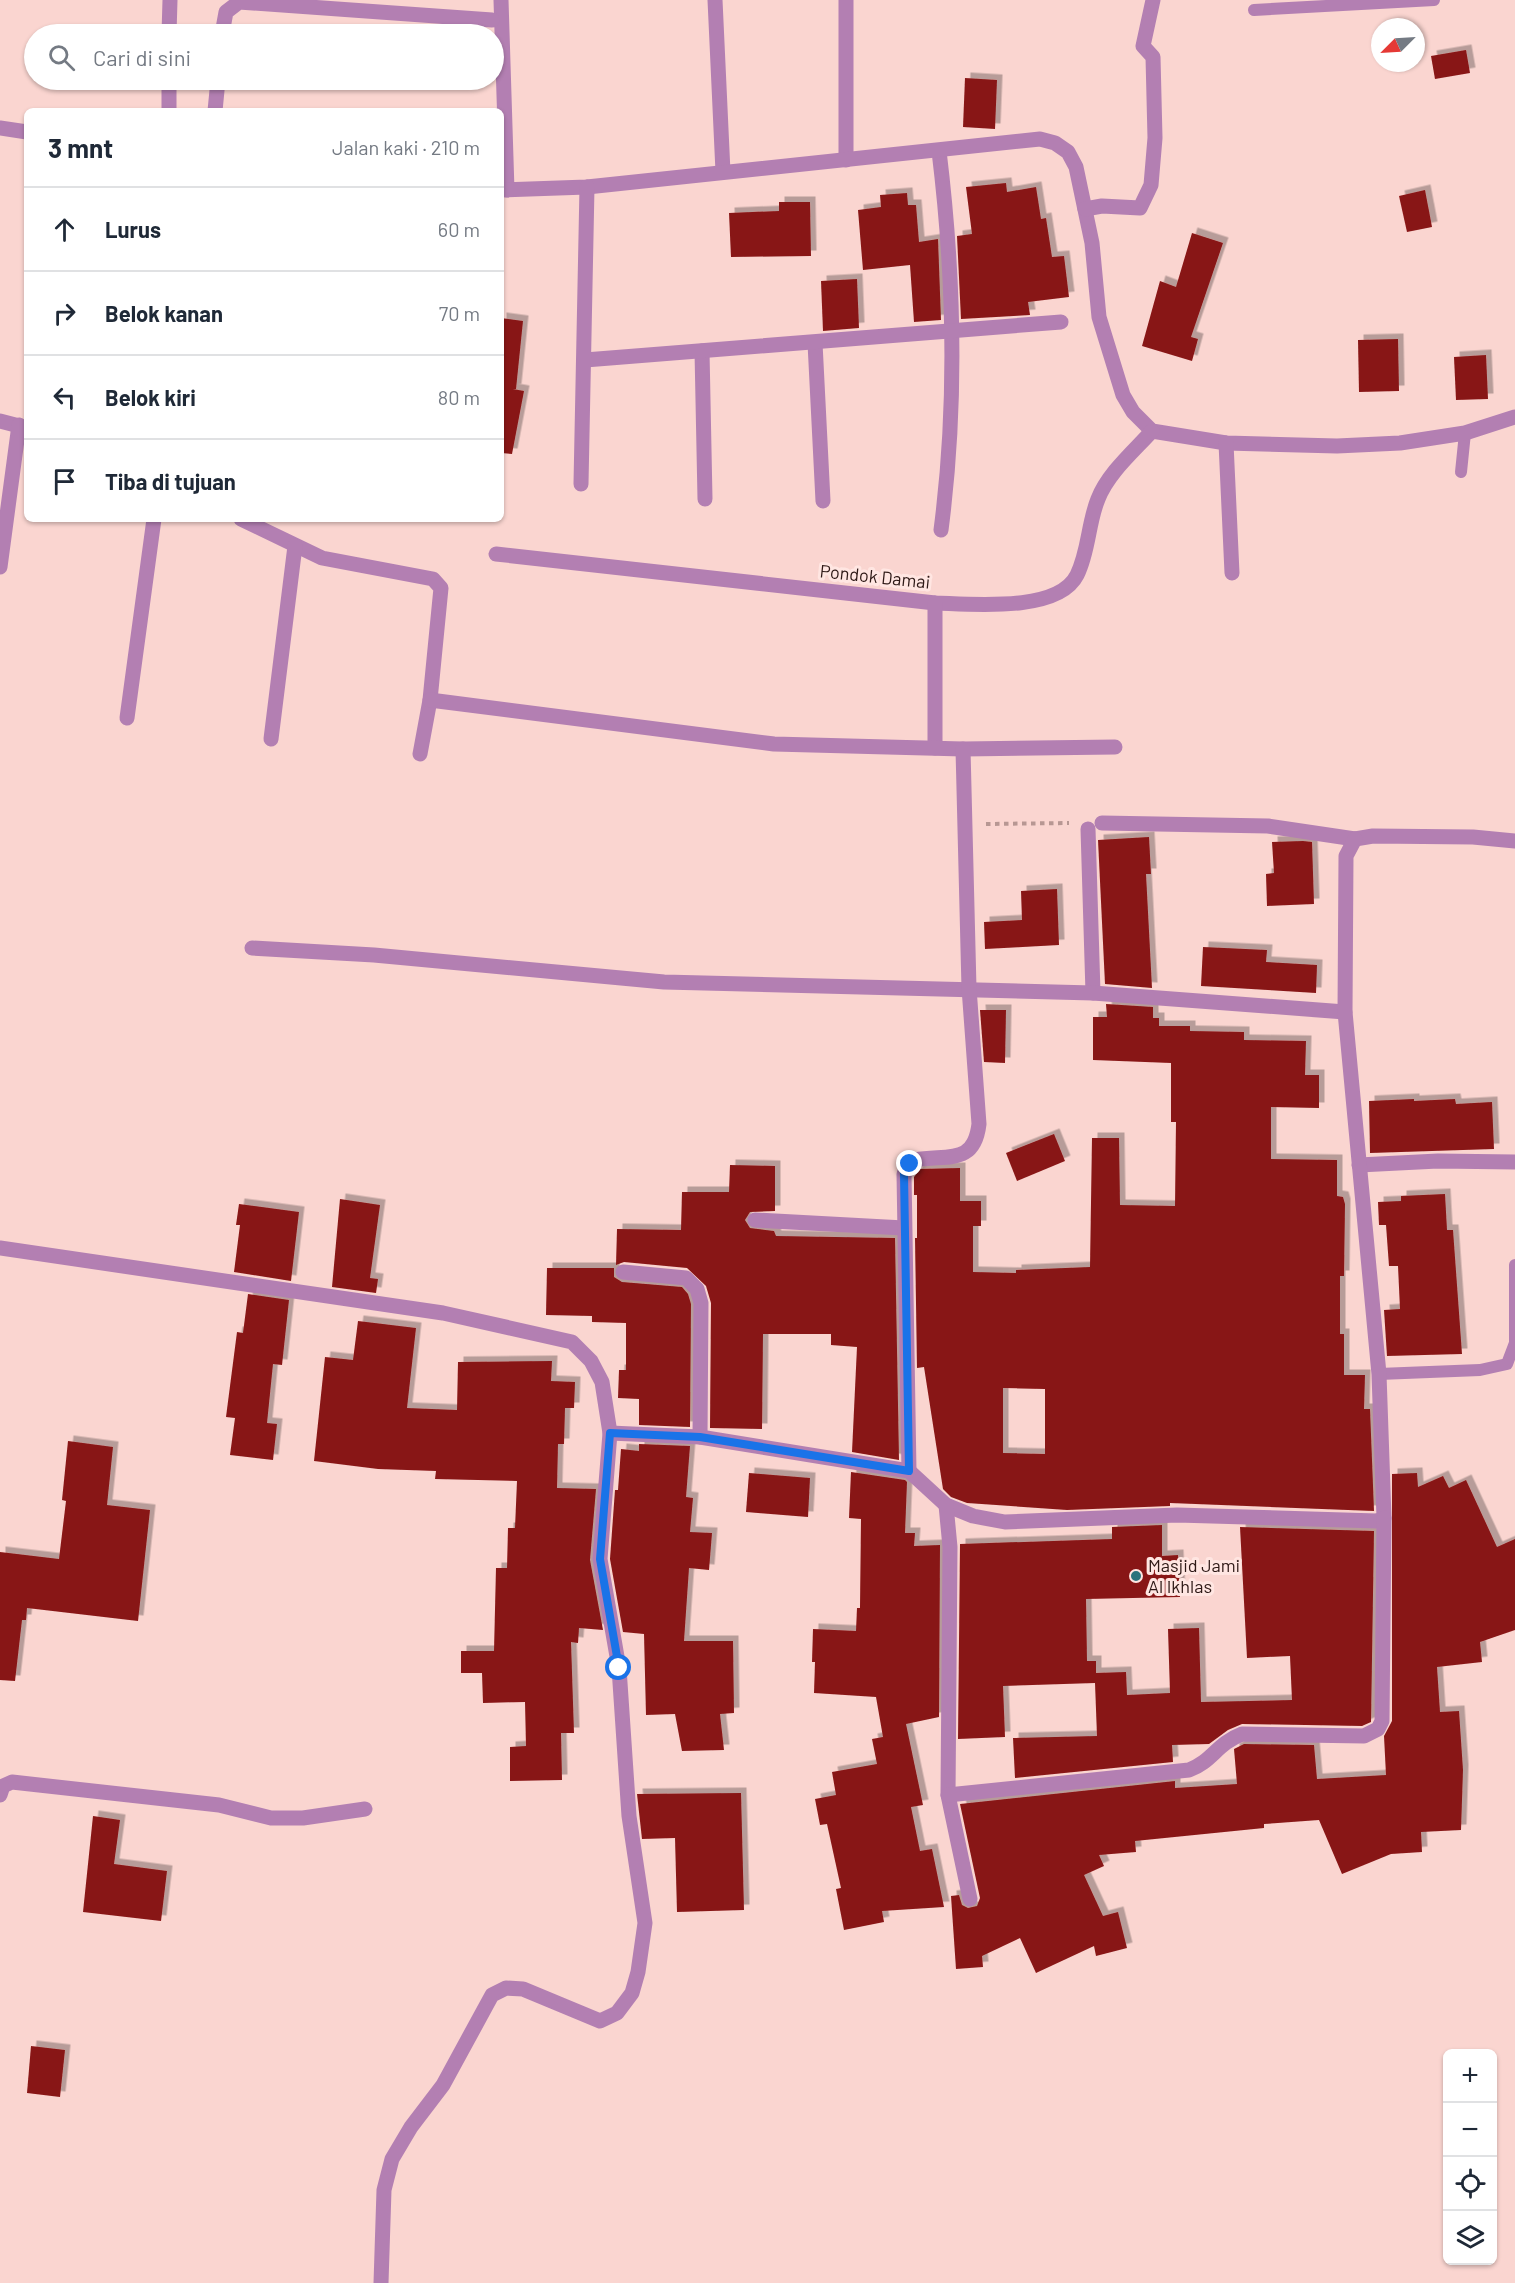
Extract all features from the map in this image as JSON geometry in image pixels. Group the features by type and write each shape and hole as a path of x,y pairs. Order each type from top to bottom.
{"street":[{"path":"170,0 170,24"},
{"path":"501,0 501,24"},
{"path":"716,0 723,172"},
{"path":"846,0 846,160"},
{"path":"1085,209 1102,206 1140,208 1151,185 1155,99 1153,57 1143,46 1153,0"},
{"path":"224,24 226,12 239,2 492,20"},
{"path":"169,90 170,108"},
{"path":"215,108 217,90"},
{"path":"502,90 503,108"},
{"path":"0,128 24,132"},
{"path":"504,190 587,187 1040,140 1054,143 1068,153 1076,167 1092,243 1099,317 1123,394 1133,412 1152,431 1226,443 1337,446 1400,443 1466,433 1515,417"},
{"path":"939,151 951,332 948,478 941,530"},
{"path":"581,484 587,187"},
{"path":"585,360 1061,322"},
{"path":"815,343 823,501"},
{"path":"702,351 705,499"},
{"path":"0,421 23,427 0,567"},
{"name":"Pondok Damai","path":"496,554 934,603 985,604 1033,601 1056,595 1077,576 1098,498 1109,480 1152,431"},
{"path":"1226,443 1232,573"},
{"path":"127,718 154,522"},
{"path":"247,522 321,558 433,579 441,588 430,699 420,754"},
{"path":"271,739 295,546"},
{"path":"934,603 936,748"},
{"path":"430,699 774,744 963,749 1115,747"},
{"path":"909,1471 904,1174 907,1167 915,1160 960,1155 973,1146 978,1135 979,1124 969,988 963,749"},
{"path":"1102,823 1268,826 1355,839 1373,836 1515,841"},
{"path":"1088,829 1093,993"},
{"path":"948,1795 1189,1770 1207,1761 1223,1742 1242,1734 1365,1736 1373,1732 1382,1721 1384,1518 1379,1374 1345,1012 1346,856 1355,839"},
{"path":"252,948 374,955 664,982 969,988 1093,993 1345,1012"},
{"path":"1359,1165 1448,1161 1515,1162"},
{"path":"755,1220 904,1228"},
{"path":"0,1248 443,1313 572,1342 591,1361 602,1382 610,1433 600,1559 619,1668 629,1816 645,1923 638,1972 632,1994 617,2013 600,2021 523,1989 506,1988 492,1995 443,2085 411,2127 392,2159 384,2190 381,2283"},
{"path":"623,1272 686,1278 697,1289 701,1304 700,1437"},
{"path":"610,1433 700,1437 909,1471 946,1504 973,1516 1005,1522 1177,1515 1377,1521 1384,1518"},
{"path":"946,1504 950,1548 948,1795 970,1899"},
{"path":"0,1795 3,1786 12,1782 219,1805 271,1818 303,1818 365,1809"}],"lane":[{"path":"1254,10 1434,0"},
{"path":"1461,472 1466,433"},
{"path":"1379,1374 1480,1370 1507,1364 1515,1343 1515,1265"}],"path":[{"path":"965,824 1102,823"}],"building":[{"path":"1466,50 1470,73 1435,79 1431,56"},
{"path":"965,78 997,80 995,129 963,127"},
{"path":"1006,183 1007,192 1036,187 1041,219 1046,218 1052,257 1064,256 1069,297 1028,302 1030,315 961,319 957,236 972,234 966,187"},
{"path":"1425,190 1432,227 1407,232 1399,196"},
{"path":"907,193 908,205 916,205 919,242 938,239 941,320 914,322 910,265 863,270 858,210 881,207 880,195"},
{"path":"779,202 810,202 811,256 731,257 729,213 779,211"},
{"path":"1192,233 1223,243 1191,337 1198,339 1192,361 1142,346 1160,281 1176,287"},
{"path":"857,279 859,328 823,331 821,281"},
{"path":"504,318 523,321 516,389 513,389 524,391 512,454 504,453"},
{"path":"1398,339 1399,391 1359,392 1358,340"},
{"path":"1486,355 1488,399 1456,400 1454,357"},
{"path":"1149,837 1151,874 1146,874 1152,988 1105,984 1098,840"},
{"path":"1272,842 1312,842 1314,904 1267,906 1266,874 1274,873"},
{"path":"1057,889 1059,945 985,949 984,922 1022,920 1021,891"},
{"path":"1203,947 1267,950 1266,962 1317,965 1316,993 1201,986"},
{"path":"1106,1004 1153,1007 1153,1018 1159,1018 1159,1026 1190,1026 1190,1031 1244,1032 1244,1040 1306,1041 1305,1075 1319,1075 1319,1108 1271,1107 1271,1159 1337,1160 1337,1196 1343,1197 1345,1204 1344,1276 1340,1276 1340,1334 1344,1334 1344,1375 1365,1375 1364,1409 1370,1409 1374,1511 1170,1503 1170,1506 1067,1510 967,1503 951,1497 943,1489 924,1367 917,1368 915,1238 917,1238 917,1195 914,1195 914,1177 920,1169 960,1168 960,1201 981,1201 981,1226 973,1226 973,1272 1016,1273 1016,1270 1090,1267 1092,1138 1119,1138 1120,1205 1175,1206 1176,1122 1171,1122 1171,1063 1093,1060 1093,1017 1107,1017","holes":["1003,1388 1045,1389 1045,1454 1003,1453"]},
{"path":"980,1010 1006,1010 1005,1063 984,1062"},
{"path":"1414,1099 1414,1101 1455,1099 1456,1104 1492,1102 1494,1149 1370,1153 1369,1101"},
{"path":"1054,1134 1065,1161 1017,1181 1006,1153"},
{"path":"730,1165 775,1166 775,1211 750,1212 745,1220 750,1228 774,1231 776,1236 895,1238 899,1460 852,1452 857,1347 831,1345 831,1334 763,1334 762,1429 710,1428 711,1303 706,1286 687,1268 624,1262 616,1265 617,1229 681,1230 682,1192 729,1192"},
{"path":"1445,1194 1447,1230 1453,1230 1462,1354 1387,1356 1384,1310 1400,1309 1398,1266 1389,1266 1386,1225 1379,1225 1378,1202 1401,1201 1401,1196"},
{"path":"340,1199 380,1205 370,1278 378,1279 376,1293 332,1287"},
{"path":"239,1204 299,1212 291,1281 234,1272 240,1225 236,1225"},
{"path":"547,1268 614,1268 614,1277 622,1282 682,1287 688,1294 691,1304 690,1427 639,1425 639,1399 618,1398 619,1370 626,1370 626,1323 592,1322 592,1316 546,1315"},
{"path":"248,1294 289,1300 282,1365 273,1364 267,1423 277,1424 273,1460 230,1455 235,1418 226,1417 237,1332 243,1333"},
{"path":"358,1321 416,1328 407,1408 457,1410 458,1362 552,1361 551,1381 575,1382 574,1408 565,1408 564,1444 558,1444 557,1488 596,1489 590,1560 603,1630 579,1628 578,1643 571,1642 574,1733 561,1733 562,1780 510,1781 510,1747 526,1746 525,1702 483,1703 482,1673 461,1673 461,1651 494,1651 496,1568 507,1568 508,1528 515,1528 517,1481 435,1479 436,1471 378,1469 314,1461 325,1357 353,1360"},
{"path":"68,1441 113,1447 107,1505 150,1510 138,1621 27,1608 26,1620 22,1620 15,1681 0,1680 0,1552 59,1559 66,1501 62,1500"},
{"path":"639,1444 690,1446 686,1497 693,1498 690,1532 712,1533 709,1570 689,1568 684,1641 733,1641 734,1713 720,1714 724,1750 682,1751 675,1714 646,1715 644,1634 623,1632 610,1559 615,1490 618,1490 621,1449 639,1451"},
{"path":"851,1472 905,1480 907,1482 905,1533 915,1533 914,1546 940,1545 939,1717 906,1724 923,1805 911,1807 920,1851 932,1849 944,1907 882,1911 884,1922 844,1930 836,1889 841,1888 827,1824 820,1825 815,1799 836,1795 832,1772 877,1764 872,1739 883,1737 876,1697 814,1693 815,1662 812,1662 813,1629 856,1631 857,1608 860,1608 861,1519 849,1518"},
{"path":"749,1473 810,1478 808,1517 746,1512"},
{"path":"1417,1473 1418,1487 1443,1476 1449,1488 1466,1480 1497,1547 1515,1539 1515,1630 1480,1642 1482,1662 1437,1667 1440,1712 1459,1711 1463,1770 1461,1830 1421,1832 1422,1852 1391,1854 1342,1874 1319,1820 1264,1824 1264,1828 1135,1841 1136,1852 1099,1855 1104,1866 1084,1875 1103,1916 1118,1912 1127,1948 1096,1956 1094,1946 1036,1973 1020,1938 982,1956 983,1967 956,1969 951,1896 959,1895 962,1905 968,1908 977,1906 980,1898 960,1804 1175,1781 1175,1788 1237,1784 1234,1749 1244,1744 1314,1745 1317,1779 1386,1775 1384,1736 1392,1721 1392,1474"},
{"path":"1162,1525 1162,1556 1178,1555 1180,1597 1086,1599 1087,1661 1096,1661 1096,1673 1126,1672 1127,1695 1170,1693 1168,1629 1199,1628 1201,1702 1292,1700 1290,1656 1247,1658 1240,1527 1374,1531 1371,1722 1362,1726 1242,1724 1228,1730 1209,1744 1172,1745 1173,1762 1015,1778 1013,1738 1097,1736 1095,1683 1003,1686 1005,1737 958,1739 960,1544 1112,1539 1112,1527"},
{"path":"741,1793 744,1910 677,1912 675,1838 642,1839 637,1794"},
{"path":"93,1816 120,1820 114,1864 167,1871 161,1921 83,1912"},
{"path":"31,2046 65,2050 60,2097 27,2093"}],"place":[{"name":"Masjid Jami Al Ikhlas","path":"1136,1576"}],"route":[{"path":"619,1668 600,1559 610,1433 700,1437 909,1471 904,1174 910,1164"}]}
